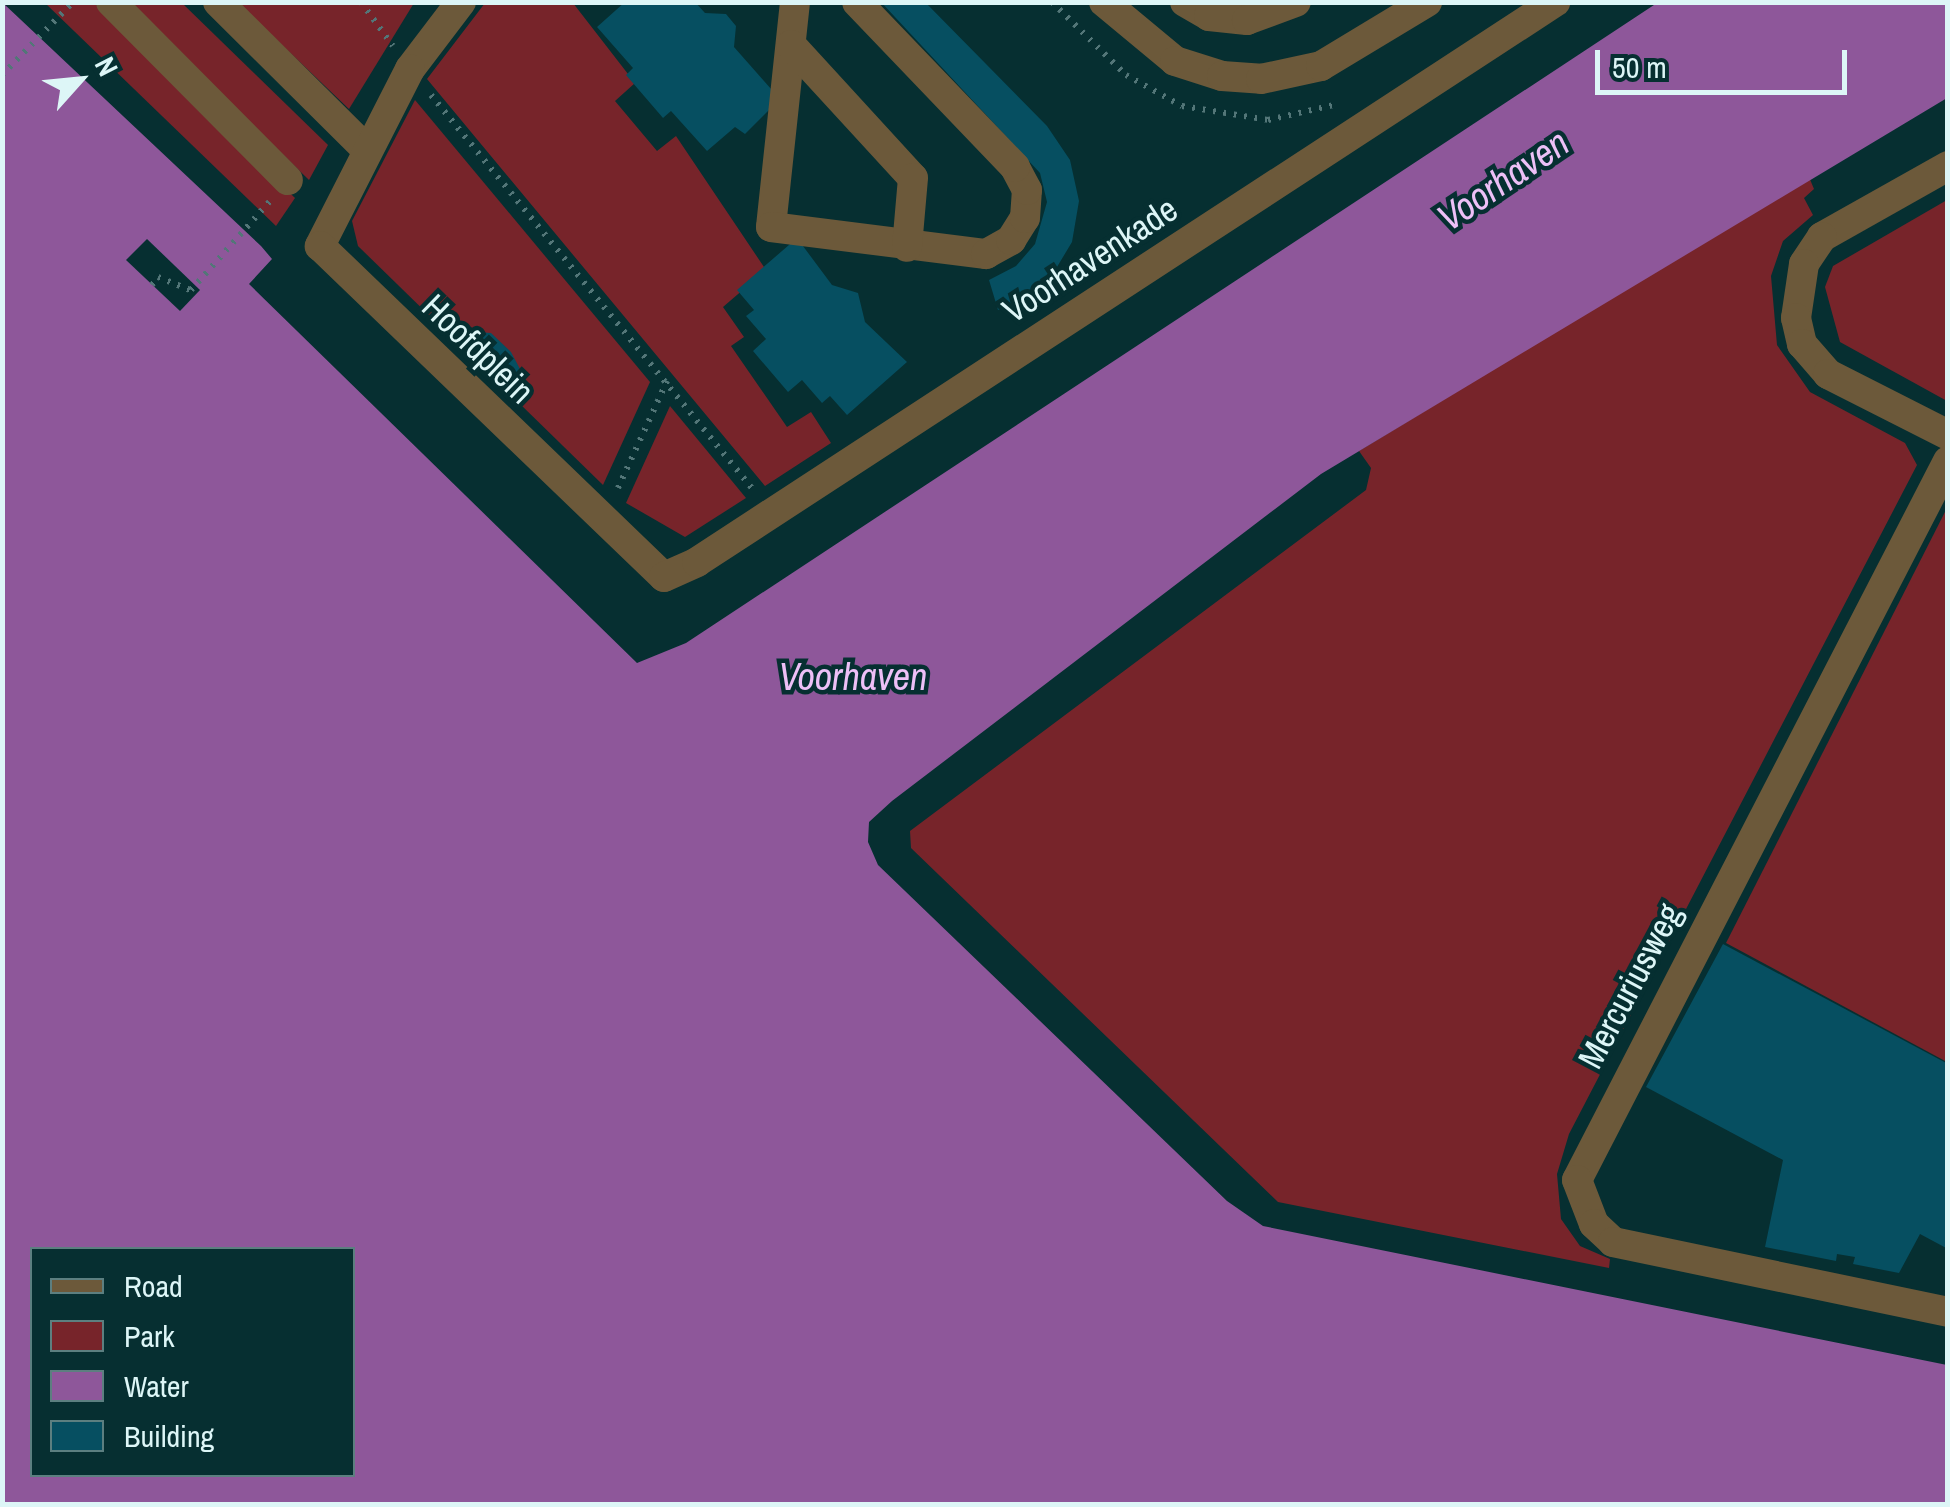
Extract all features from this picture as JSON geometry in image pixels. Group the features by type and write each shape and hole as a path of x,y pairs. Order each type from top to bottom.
{"street":[{"path":"110,2 288,180"},
{"path":"218,2 366,149 410,70 461,2"},
{"path":"794,2 771,227 986,254 1011,240 1025,218 1026,190 1015,167 857,2"},
{"path":"1104,2 1175,61 1242,79 1321,66 1426,2"},
{"path":"1185,2 1209,16 1246,20 1296,2"},
{"name":"Voorhavenkade","path":"664,577 772,512 1554,2"},
{"path":"791,45 913,178 907,247"},
{"name":"Hoofdplein","path":"366,149 320,246 664,577"},
{"path":"1948,166 1822,237 1804,264 1796,318 1802,344 1828,374 1948,434"},
{"name":"Mercuriusweg","path":"1948,461 1580,1162 1577,1180 1594,1224 1612,1242 1948,1312"}],"path":[{"path":"2,75 72,2"},
{"path":"360,2 410,70 772,512"},
{"path":"152,285 158,277 191,290 262,210"},
{"path":"618,488 668,382"}],"green space":[{"path":"45,3 94,3 295,198 276,226"},
{"path":"127,3 182,3 328,145 309,180"},
{"path":"238,3 414,3 349,109"},
{"path":"485,3 573,3 635,83 615,101 657,151 676,136 766,270 723,307 744,337 731,346 787,427 811,412 831,443 765,486 427,79"},
{"path":"415,100 650,382 603,485 358,246 352,221"},
{"path":"1809,177 1814,189 1804,198 1813,215 1783,241 1771,276 1777,345 1810,392 1905,443 1917,465 1569,1134 1557,1174 1561,1219 1580,1246 1610,1259 1609,1268 1278,1202 911,848 910,831 1366,490 1371,468 1359,451"},
{"path":"1947,200 1947,401 1840,342 1825,287 1833,266"},
{"path":"670,406 746,498 685,537 626,503"},
{"path":"1947,508 1947,1062 1726,943"}],"water":[{"name":"Voorhaven","path":"3,3 261,246 272,259 249,284 637,663 686,643 1657,3 1947,3 1947,98 1321,474 892,801 869,822 868,842 878,865 1227,1201 1263,1226 1947,1365 1947,1504 3,1504"}],"pier":[{"path":"147,239 200,290 180,311 126,260"}],"building":[{"path":"625,2 695,2 705,13 726,14 736,26 734,47 780,99 745,134 735,127 707,151 671,111 663,118 626,75 633,68 597,27"},
{"path":"881,2 925,2 1047,126 1070,160 1079,201 1072,242 1051,277 1019,303 998,310 989,280 1016,266 1035,244 1047,202 1040,173"},
{"path":"797,238 832,285 858,293 865,322 907,362 847,415 830,396 822,403 802,380 788,392 753,351 766,339 746,316 754,310 737,290"},
{"path":"477,332 491,333 511,352 520,369 517,381 493,376 468,353 469,338"},
{"path":"1723,944 1948,1064 1948,1249 1920,1234 1899,1273 1853,1264 1855,1257 1837,1254 1836,1261 1765,1247 1783,1160 1646,1087"}]}
